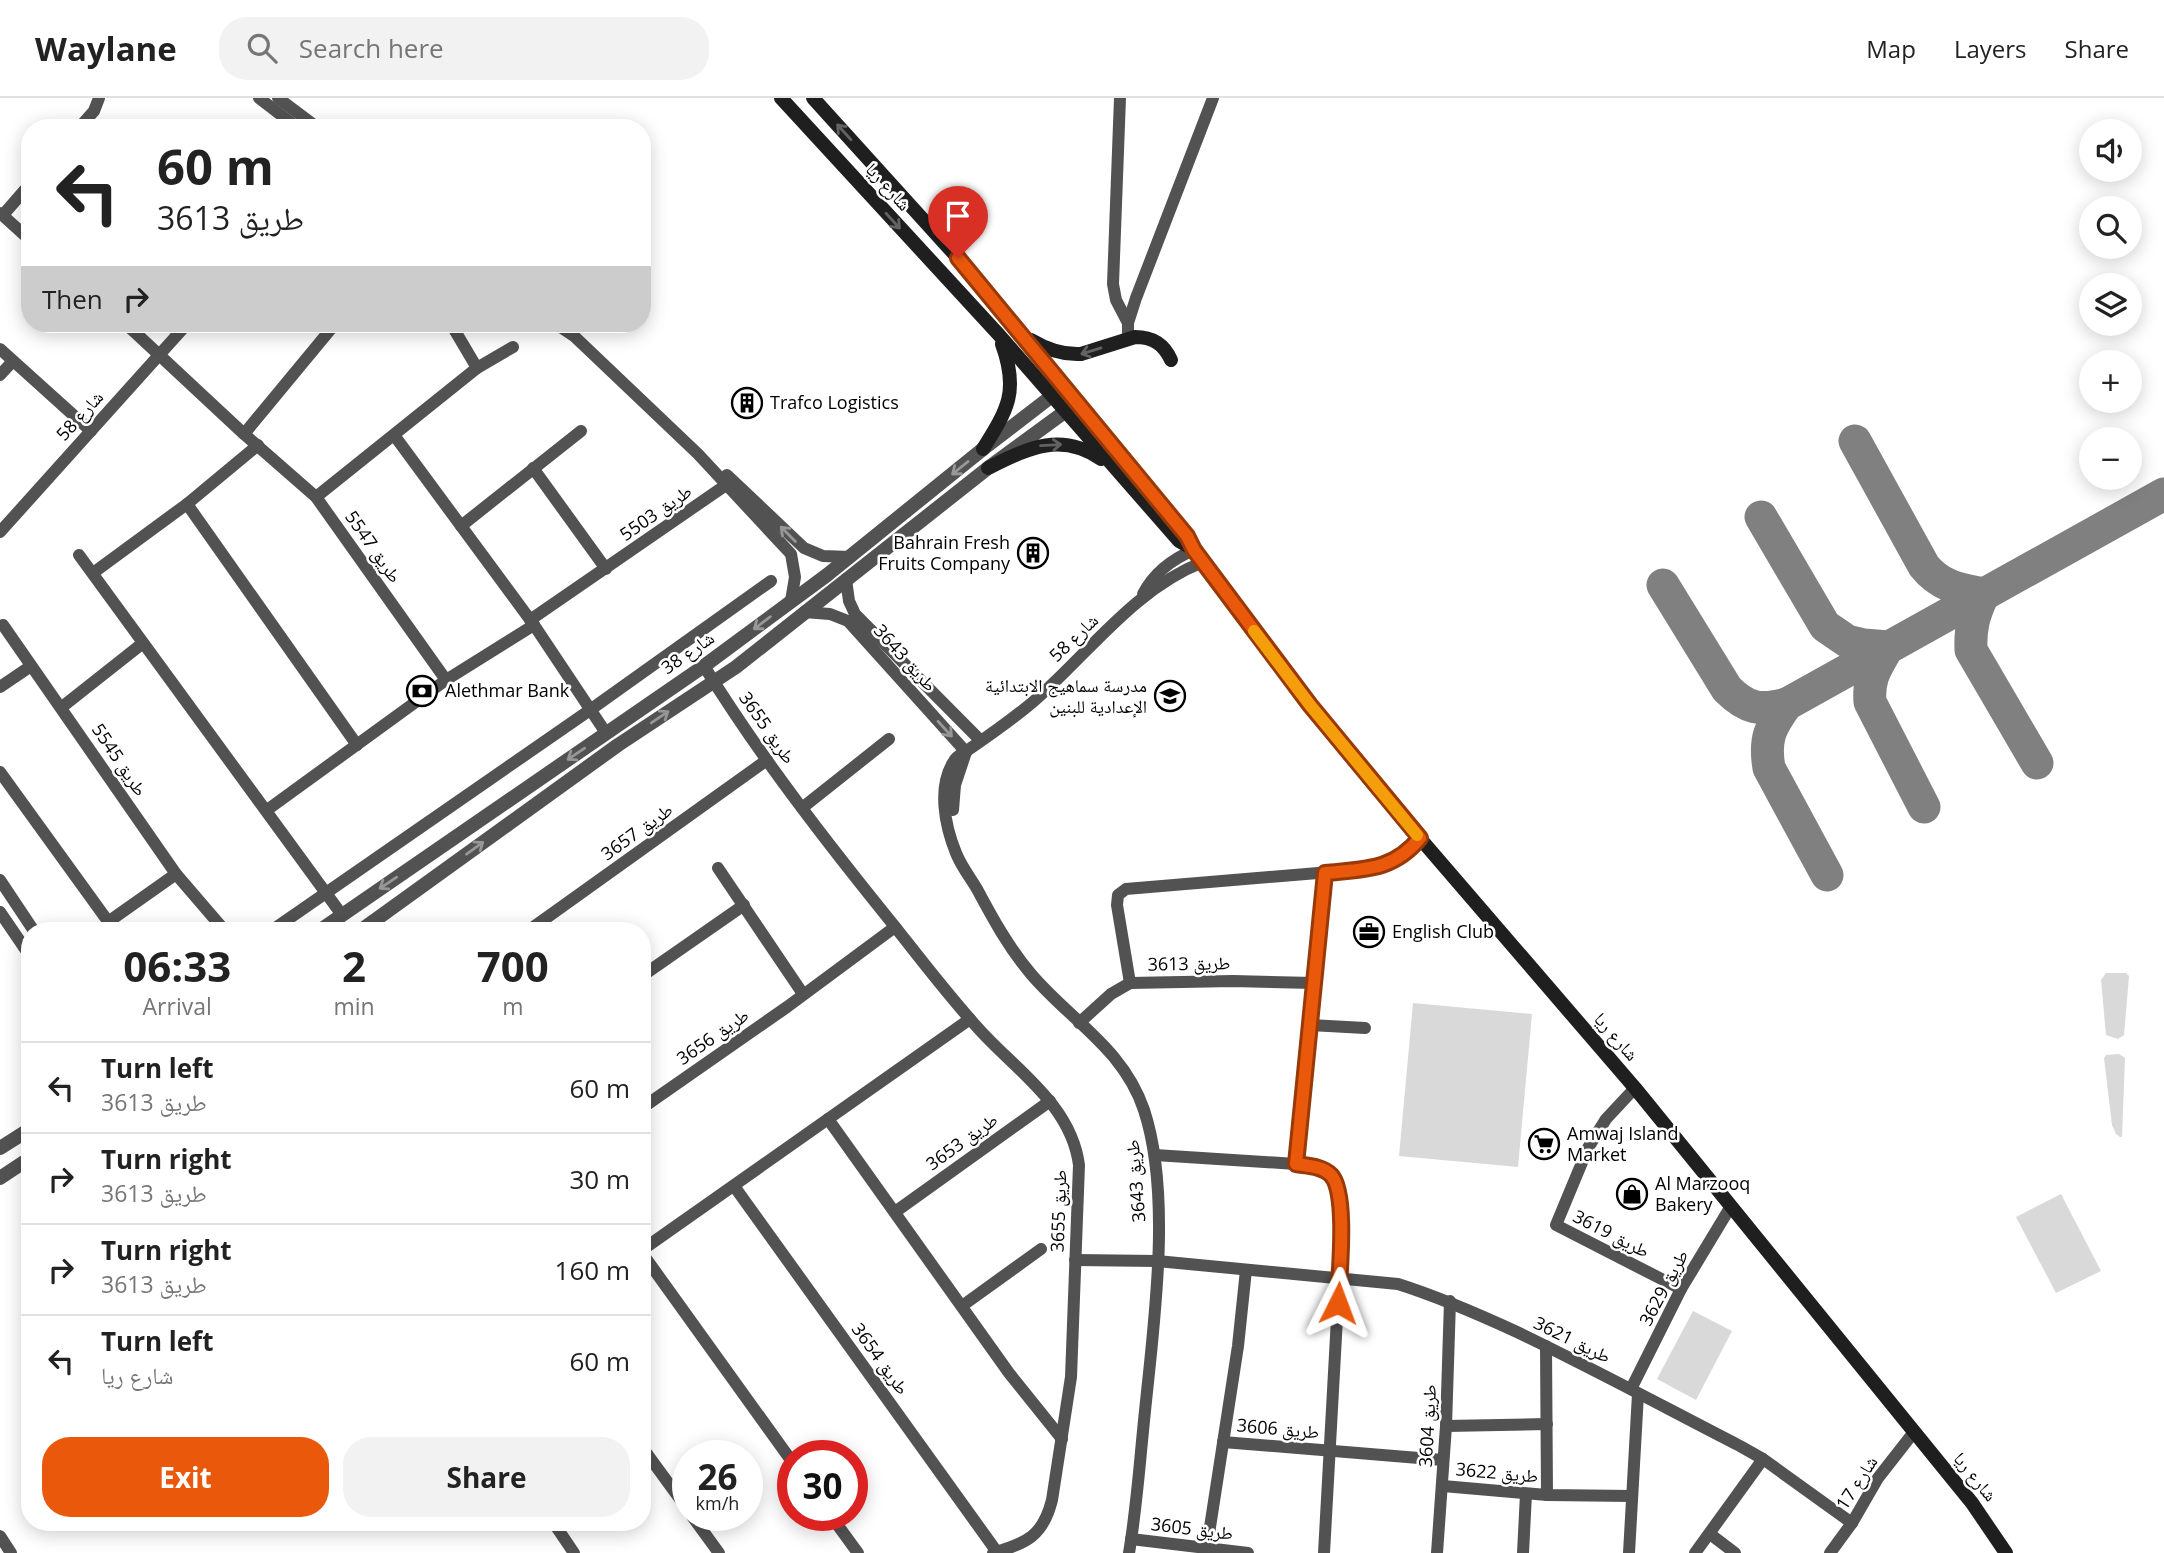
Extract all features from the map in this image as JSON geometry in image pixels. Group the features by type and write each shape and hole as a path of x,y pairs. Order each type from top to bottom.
{"main road":[{"name":"شارع ريا","path":"781,98 1000,336 1179,541 1194,550"},
{"name":"شارع ريا","path":"813,98 976,278 1078,402 1187,536 1194,550 1310,705 1420,838 1635,1088 1972,1503 2006,1553"},
{"path":"1022,335 1042,346 1072,354 1081,354 1142,337 1158,342 1171,360"},
{"path":"983,449 1002,416 1010,392 1010,367 1000,336"},
{"path":"988,468 1030,449 1060,444 1091,452 1116,469"}],"street":[{"path":"87,119 94,111 99,98"},
{"path":"259,98 286,119"},
{"path":"278,98 306,119"},
{"path":"1120,98 1113,284 1116,300 1128,323"},
{"path":"1128,339 1128,323 1136,298 1213,98"},
{"path":"21,193 1,214 21,232"},
{"name":"طريق 5547","path":"136,333 316,497 446,680"},
{"name":"شارع 58","path":"0,531 179,333"},
{"path":"244,434 328,333"},
{"path":"457,333 477,368"},
{"path":"570,333 574,336"},
{"path":"572,333 698,454 791,554 795,578 791,601"},
{"path":"316,497 477,368 513,347"},
{"path":"0,349 90,431"},
{"path":"0,376 13,361"},
{"name":"شارع 38","path":"332,922 704,666 850,556 1065,387"},
{"path":"372,922 618,746 736,667 988,468 1078,402"},
{"path":"461,526 581,431"},
{"path":"394,435 532,623 606,733"},
{"path":"93,573 187,504 258,446"},
{"path":"698,454 711,460 804,548 823,556 850,556"},
{"path":"533,468 606,569"},
{"name":"طريق 5503","path":"532,623 726,485"},
{"path":"187,504 357,745"},
{"name":"شارع 58","path":"1139,600 1158,573 1170,562 1194,550"},
{"path":"79,555 342,915"},
{"name":"شارع 58","path":"966,752 1036,699 1139,600 1179,571 1203,562"},
{"name":"طريق 3643","path":"846,579 849,601 855,614 979,740"},
{"name":"شارع 38","path":"284,922 771,581"},
{"name":"طريق 3643","path":"804,612 836,615 852,625 966,752 953,762 944,793 950,834 956,853 1000,933 1030,972 1079,1023 1110,1050 1130,1078 1143,1110 1155,1155 1157,1261 1153,1331 1129,1553"},
{"path":"267,810 446,680 532,623"},
{"name":"طريق 5545","path":"4,625 176,874 217,922"},
{"path":"62,707 143,643"},
{"path":"0,687 31,666"},
{"name":"طريق 3655","path":"704,666 802,808 970,1019 1050,1101 1070,1131 1076,1147 1079,1165 1071,1377 1048,1517 1038,1533 1023,1544 995,1553"},
{"path":"802,808 889,739"},
{"name":"طريق 3657","path":"541,922 767,760"},
{"path":"0,772 108,922"},
{"path":"1130,982 1117,905 1118,895 1126,889 1378,868 1396,859 1420,838"},
{"path":"718,868 803,994"},
{"path":"1296,1164 1325,873"},
{"path":"118,922 176,874"},
{"path":"0,880 28,922"},
{"path":"651,970 744,905"},
{"path":"0,912 21,943"},
{"name":"طريق 3656","path":"651,1102 895,928"},
{"name":"طريق 3613","path":"1079,1023 1111,994 1130,982 1314,983"},
{"path":"651,1246 970,1019"},
{"path":"1310,1025 1365,1028"},
{"name":"طريق 3619","path":"1635,1088 1606,1119 1588,1148 1556,1225 1681,1289"},
{"name":"طريق 3653","path":"895,1212 1050,1101"},
{"path":"828,1119 1009,1373 1062,1439"},
{"path":"0,1148 21,1135"},
{"path":"1155,1155 1296,1164 1329,1172 1337,1182 1340,1197 1339,1279"},
{"path":"0,1178 21,1164"},
{"name":"طريق 3654","path":"734,1186 995,1553"},
{"name":"طريق 3629","path":"1629,1553 1635,1392 1681,1289 1731,1206"},
{"path":"962,1306 1041,1249"},
{"name":"طريق 3621","path":"1075,1260 1157,1261 1398,1284 1450,1301 1546,1346 1763,1459 1852,1523"},
{"path":"651,1265 777,1440"},
{"path":"1207,1550 1247,1270"},
{"name":"طريق 3606","path":"1324,1553 1339,1279"},
{"name":"طريق 3604","path":"1437,1553 1443,1486 1450,1301"},
{"name":"طريق 3622","path":"1546,1346 1547,1496"},
{"path":"1446,1426 1547,1424"},
{"name":"شارع 17","path":"1830,1553 1852,1523 1878,1478 1914,1432"},
{"name":"طريق 3606","path":"1223,1441 1443,1460"},
{"path":"651,1459 672,1488"},
{"path":"1695,1553 1763,1459"},
{"name":"طريق 3622","path":"1443,1486 1547,1496 1632,1496"},
{"path":"1523,1553 1526,1494"},
{"path":"559,1531 574,1553"},
{"path":"703,1531 719,1553"},
{"path":"842,1531 858,1553"},
{"path":"1710,1534 1735,1553"},
{"name":"طريق 3605","path":"1131,1539 1248,1553"}],"shaded area":[{"path":"2106,973 2126,973 2129,976 2124,1035 2118,1039 2106,1035 2101,980"},
{"path":"1413,1003 1532,1014 1518,1167 1399,1156"},
{"path":"2119,1054 2125,1058 2122,1137 2116,1134 2112,1125 2104,1058 2106,1055"},
{"path":"2061,1194 2101,1271 2056,1293 2016,1217"},
{"path":"1693,1311 1732,1331 1696,1400 1657,1379"}],"taxiway":[{"path":"1855,441 1924,566 1943,582 1983,594"},
{"path":"1827,875 1769,768 1768,741 1776,720 1787,704 2164,494"},
{"path":"1761,517 1825,626 1847,641 1888,647 1872,680 1870,702 1924,807"},
{"path":"1663,585 1727,689 1741,701 1754,707 1787,704"},
{"path":"1984,593 1973,621 1971,650 2037,763"}],"slow traffic":[{"path":"1254,631 1310,705 1417,835"}],"place":[{"name":"Trafco Logistics","path":"747,403"},
{"name":"Bahrain Fresh Fruits Company","path":"1033,553"},
{"name":"Alethmar Bank","path":"422,691"},
{"name":"مدرسة سماهيج الابتدائية الإعدادية للبنين","path":"1170,696"},
{"name":"English Club","path":"1369,932"},
{"name":"Amwaj Island Market","path":"1544,1144"},
{"name":"Al Marzooq Bakery","path":"1632,1194"}],"route":[{"path":"958,258 1187,536 1194,550 1310,705 1420,838 1405,853 1378,868 1325,873 1296,1164 1329,1172 1337,1182 1341,1246 1338,1303"}]}
